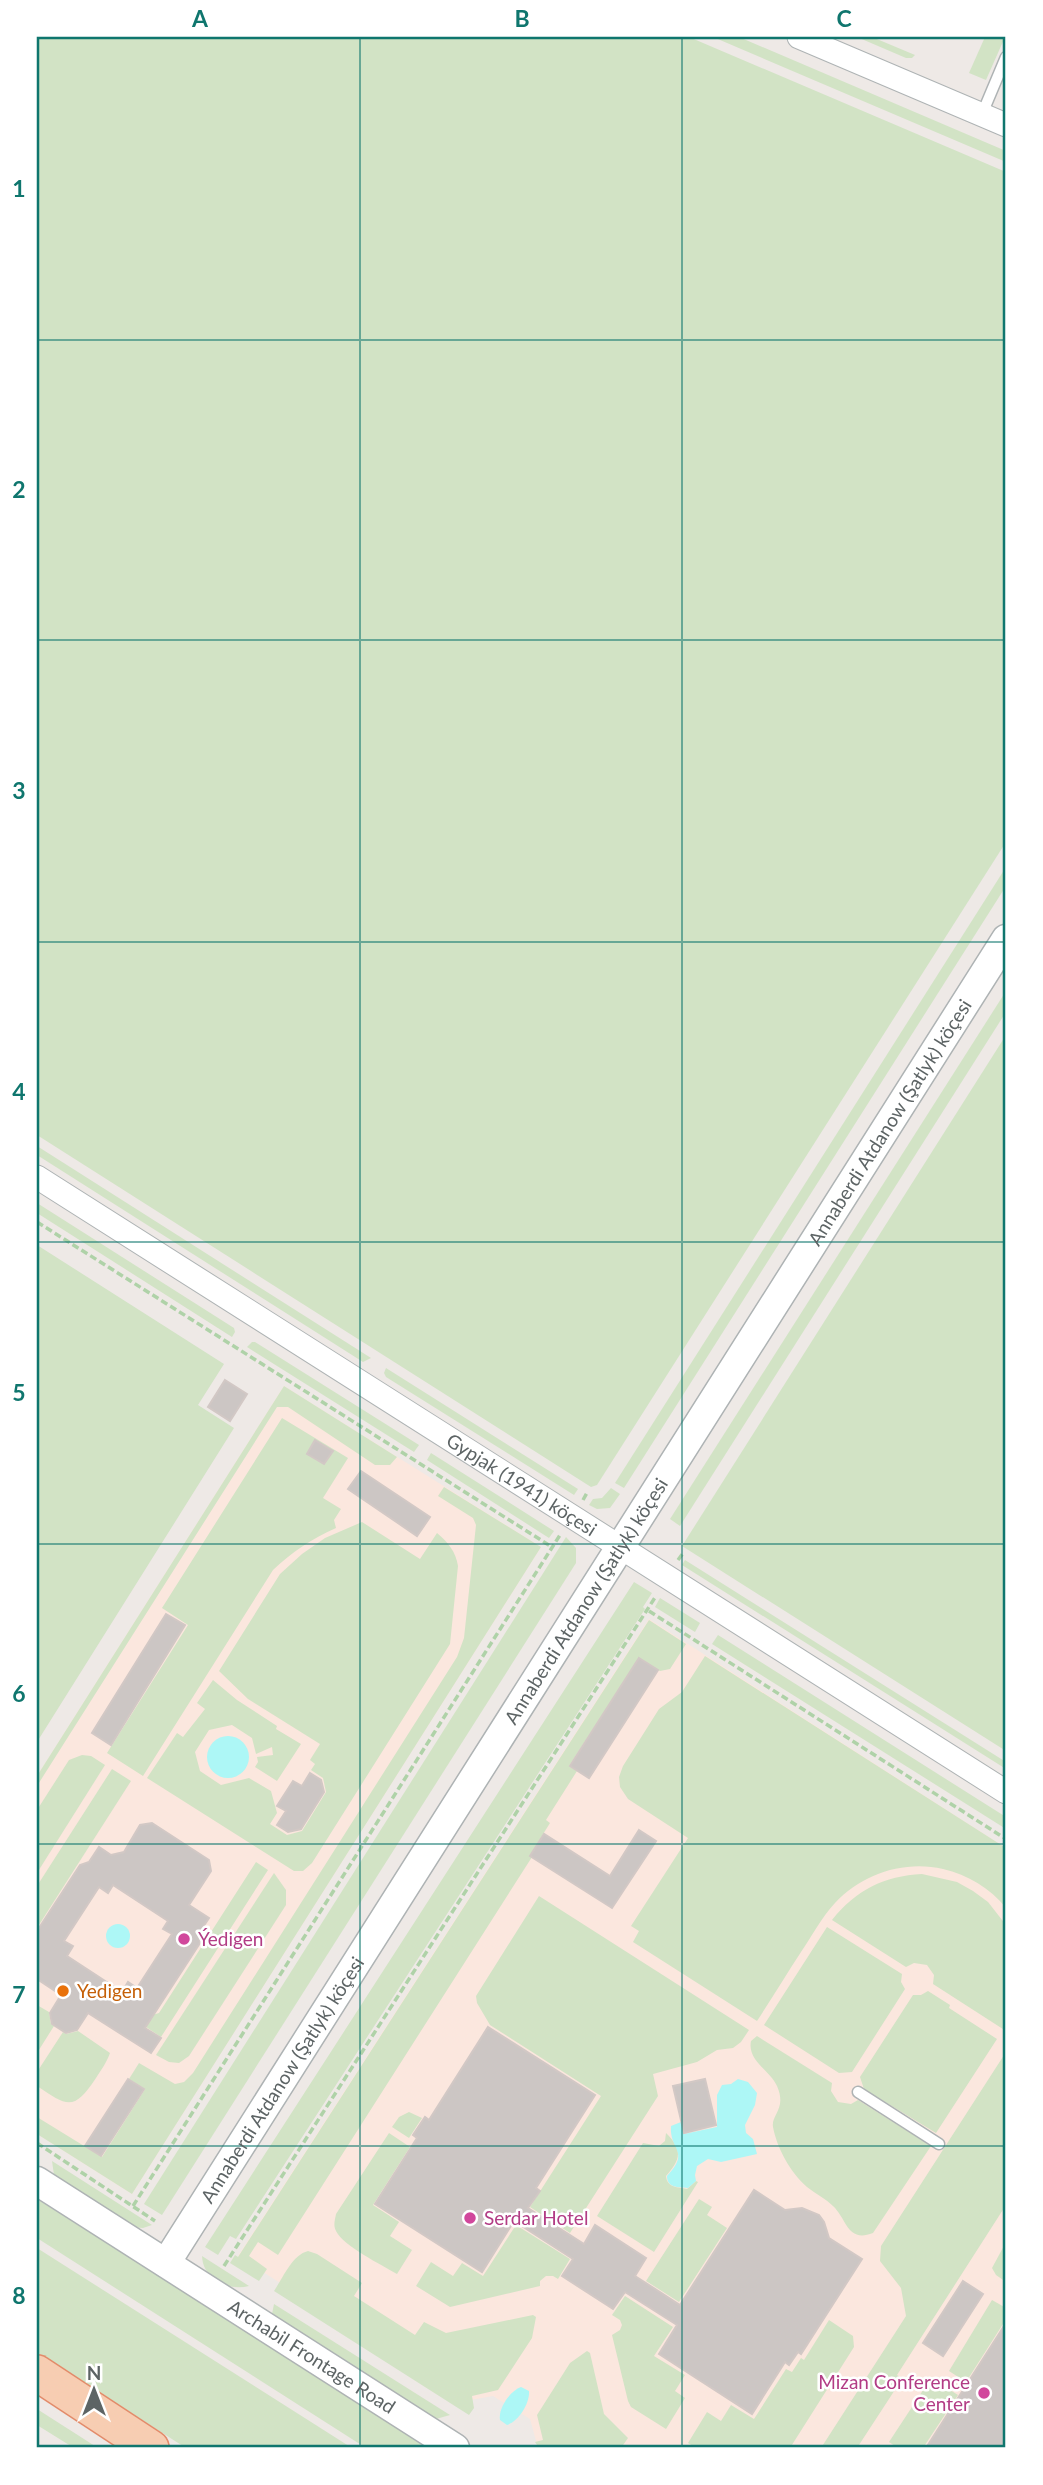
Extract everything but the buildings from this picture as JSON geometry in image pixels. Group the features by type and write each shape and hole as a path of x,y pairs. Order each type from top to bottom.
{"main road":[{"path":"37,2373 151,2448"}],"street":[{"path":"799,37 1006,125"},
{"name":"Annaberdi Atdanow (Şatlyk) köçesi","path":"166,2263 1006,939"},
{"name":"Gypjak (1941) köçesi","path":"37,1177 1006,1792"},
{"name":"Archabil Frontage Road","path":"37,2181 455,2448"}],"lane":[{"path":"982,114 1006,57"},
{"path":"858,2092 939,2144"}],"path":[{"path":"37,1222 552,1548"},
{"path":"581,1502 588,1491"},
{"path":"133,2206 561,1534"},
{"path":"677,1562 684,1552"},
{"path":"225,2266 649,1611 656,1596"},
{"path":"649,1611 1006,1839"},
{"path":"37,2143 155,2221"}],"shaded area":[{"path":"284,1386 541,1547 132,2194 37,2134 37,1776"},
{"path":"649,1619 1006,1848 1006,2448 538,2448 530,2419 493,2396 465,2401 238,2256"}],"green space":[{"path":"37,37 689,37 1006,172 1006,842 597,1485 591,1487 37,1135"},
{"path":"713,37 739,37 1006,151 1006,162"},
{"path":"857,37 872,37 915,55 906,58"},
{"path":"985,37 1005,37 986,80 969,73"},
{"path":"1006,867 1006,886 624,1488 615,1483"},
{"path":"1006,991 1006,1012 680,1526 670,1519"},
{"path":"1006,1035 1006,1751 682,1546"},
{"path":"37,1146 371,1358 363,1362 37,1155"},
{"path":"37,1203 234,1328 232,1337 37,1213"},
{"path":"37,1245 224,1364 198,1405 234,1428 37,1742"},
{"path":"252,1342 419,1445 414,1452 247,1347"},
{"path":"386,1368 578,1489 574,1495 386,1377"},
{"path":"284,1386 397,1457 390,1465 375,1465 288,1407 277,1407 37,1786 37,1776"},
{"path":"282,1418 348,1458 323,1498 341,1509 334,1520 336,1528 302,1546 273,1570 143,1776 107,1753 188,1625 162,1608"},
{"path":"431,1453 554,1531 549,1538 427,1460"},
{"path":"444,1487 541,1547 132,2194 37,2134 37,2117 102,2157 145,2089 129,2079 139,2063 175,2084 184,2082 193,2073 457,1657 464,1638 476,1525 473,1518 438,1496"},
{"path":"611,1488 620,1494 610,1508 597,1509 589,1505 593,1499 602,1498"},
{"path":"362,1522 420,1559 437,1533 451,1548 458,1566 450,1644 312,1863 303,1871 294,1871 147,1778 177,1733 183,1737 205,1709 197,1703 213,1680 237,1700 277,1726 276,1729 301,1744 277,1781 255,1767 257,1757 273,1755 272,1747 256,1754 252,1738 232,1725 209,1730 195,1752 200,1771 221,1785 249,1778 271,1791 277,1813 270,1824 287,1835 302,1831 326,1792 323,1778 311,1770 315,1764 310,1760 320,1744 248,1699 219,1671 280,1574 325,1538"},
{"path":"566,1537 576,1548 576,1563 162,2215 144,2204"},
{"path":"685,1560 1006,1762 1006,1769 682,1565"},
{"path":"634,1582 652,1593 643,1607 645,1609 236,2239 230,2236 218,2255 205,2247"},
{"path":"660,1598 700,1623 695,1632 655,1607"},
{"path":"649,1620 686,1644 670,1669 660,1671 639,1658 569,1766 577,1771 546,1820 550,1823 530,1855 532,1857 278,2255 258,2242 249,2256 267,2269 259,2281 230,2263 235,2255 238,2257"},
{"path":"718,1635 1006,1817 1006,1829 712,1644"},
{"path":"705,1656 1006,1848 1006,1908 978,1883 943,1869 913,1866 871,1877 846,1893 830,1909 757,2021 633,1942 639,1931 631,1926 688,1838 628,1799 620,1787 619,1777 623,1766 659,1709 682,1692"},
{"path":"82,1755 91,1756 105,1765 37,1873 37,1810 69,1760"},
{"path":"112,1769 131,1781 37,1928 37,1886"},
{"path":"256,1862 268,1870 161,2037 143,2025 149,2016 159,2013"},
{"path":"274,1873 286,1890 286,1905 189,2056 179,2063 169,2062 156,2055"},
{"path":"922,1874 957,1882 973,1891 988,1902 1006,1925 1006,2031 933,1984 934,1975 927,1965 914,1963 906,1967 832,1920 851,1900 872,1886 895,1878"},
{"path":"539,1896 749,2030 733,2048 717,2050 697,2062 653,2074 658,2096 570,2233 530,2207 601,2096 490,2025 477,2003 476,1996"},
{"path":"827,1927 902,1974 901,1982 905,1989 852,2072 839,2073 764,2025"},
{"path":"928,1991 997,2039 936,2133 864,2089 860,2077 913,1995"},
{"path":"37,2005 49,2012 51,2024 54,2026 37,2053"},
{"path":"78,2031 110,2053 106,2063 82,2096 76,2101 63,2101 37,2086 37,2072 63,2032 66,2034"},
{"path":"757,2036 832,2083 831,2091 838,2102 851,2104 858,2100 931,2146 873,2233 858,2235 848,2228 838,2211 807,2187 785,2159 773,2127 780,2106 780,2094 774,2080 752,2054 751,2041"},
{"path":"1006,2052 1006,2205 897,2375 902,2379 857,2448 821,2448 906,2316 901,2288 880,2261 881,2246"},
{"path":"409,2112 422,2118 409,2138 392,2127 399,2117"},
{"path":"389,2133 410,2147 373,2205 399,2222 390,2236 412,2250 397,2274 346,2243 334,2225 336,2214"},
{"path":"666,2133 675,2144 678,2154 675,2164 666,2176 668,2183 687,2189 698,2182 654,2252 597,2216 643,2143 659,2146 665,2141"},
{"path":"52,2161 152,2225 143,2228 130,2227 54,2175"},
{"path":"37,2199 430,2448 366,2448 37,2238"},
{"path":"699,2199 712,2207 707,2215 727,2228 679,2302 646,2281"},
{"path":"516,2225 570,2259 558,2279 546,2276 540,2281 540,2286 450,2307 416,2286 431,2262 453,2276 462,2263 483,2276"},
{"path":"1006,2242 1006,2282 996,2275 992,2268"},
{"path":"37,2248 352,2448 186,2448 37,2353"},
{"path":"308,2251 362,2283 354,2296 415,2335 424,2322 446,2333 533,2315 536,2317 532,2338 498,2390 472,2396 474,2408 469,2415 274,2291 297,2257"},
{"path":"202,2256 249,2286 233,2287 218,2282 207,2272"},
{"path":"625,2296 673,2327 654,2356 685,2375 675,2391 685,2398 666,2429 631,2407 628,2401 612,2335 620,2330 622,2325 620,2320 612,2315"},
{"path":"992,2300 1006,2308 1006,2326 1003,2324 966,2382 949,2371"},
{"path":"274,2304 450,2415 436,2419 272,2314"},
{"path":"829,2320 853,2336 854,2347 790,2448 696,2448 688,2443 707,2412 721,2421 731,2405 754,2419 786,2369 792,2372 801,2358 804,2360"},
{"path":"587,2351 590,2353 604,2414 628,2438 621,2448 539,2448 535,2442 543,2440 537,2415 570,2363"},
{"path":"931,2378 958,2395 923,2448 898,2448 889,2442"},
{"path":"37,2409 98,2448 74,2448 37,2425"}],"water":[{"path":"228,1736 243,1742 249,1757 243,1772 228,1778 213,1772 207,1757 213,1742"},
{"path":"118,1924 126,1928 130,1936 126,1944 118,1948 110,1944 106,1936 110,1928"},
{"path":"738,2079 748,2082 757,2093 755,2105 745,2125 746,2133 753,2139 757,2154 721,2162 708,2159 697,2166 696,2181 688,2188 671,2185 667,2176 674,2168 678,2156 671,2126 681,2122 684,2134 717,2127 717,2095 722,2085 731,2084"},
{"path":"521,2387 529,2391 528,2401 519,2416 507,2425 500,2420 501,2410 509,2396"}],"place":[{"name":"Ýedigen","path":"184,1939"},
{"name":"Yedigen","path":"63,1991"},
{"name":"Serdar Hotel","path":"470,2218"},
{"name":"Mizan Conference Center","path":"984,2393"}]}
